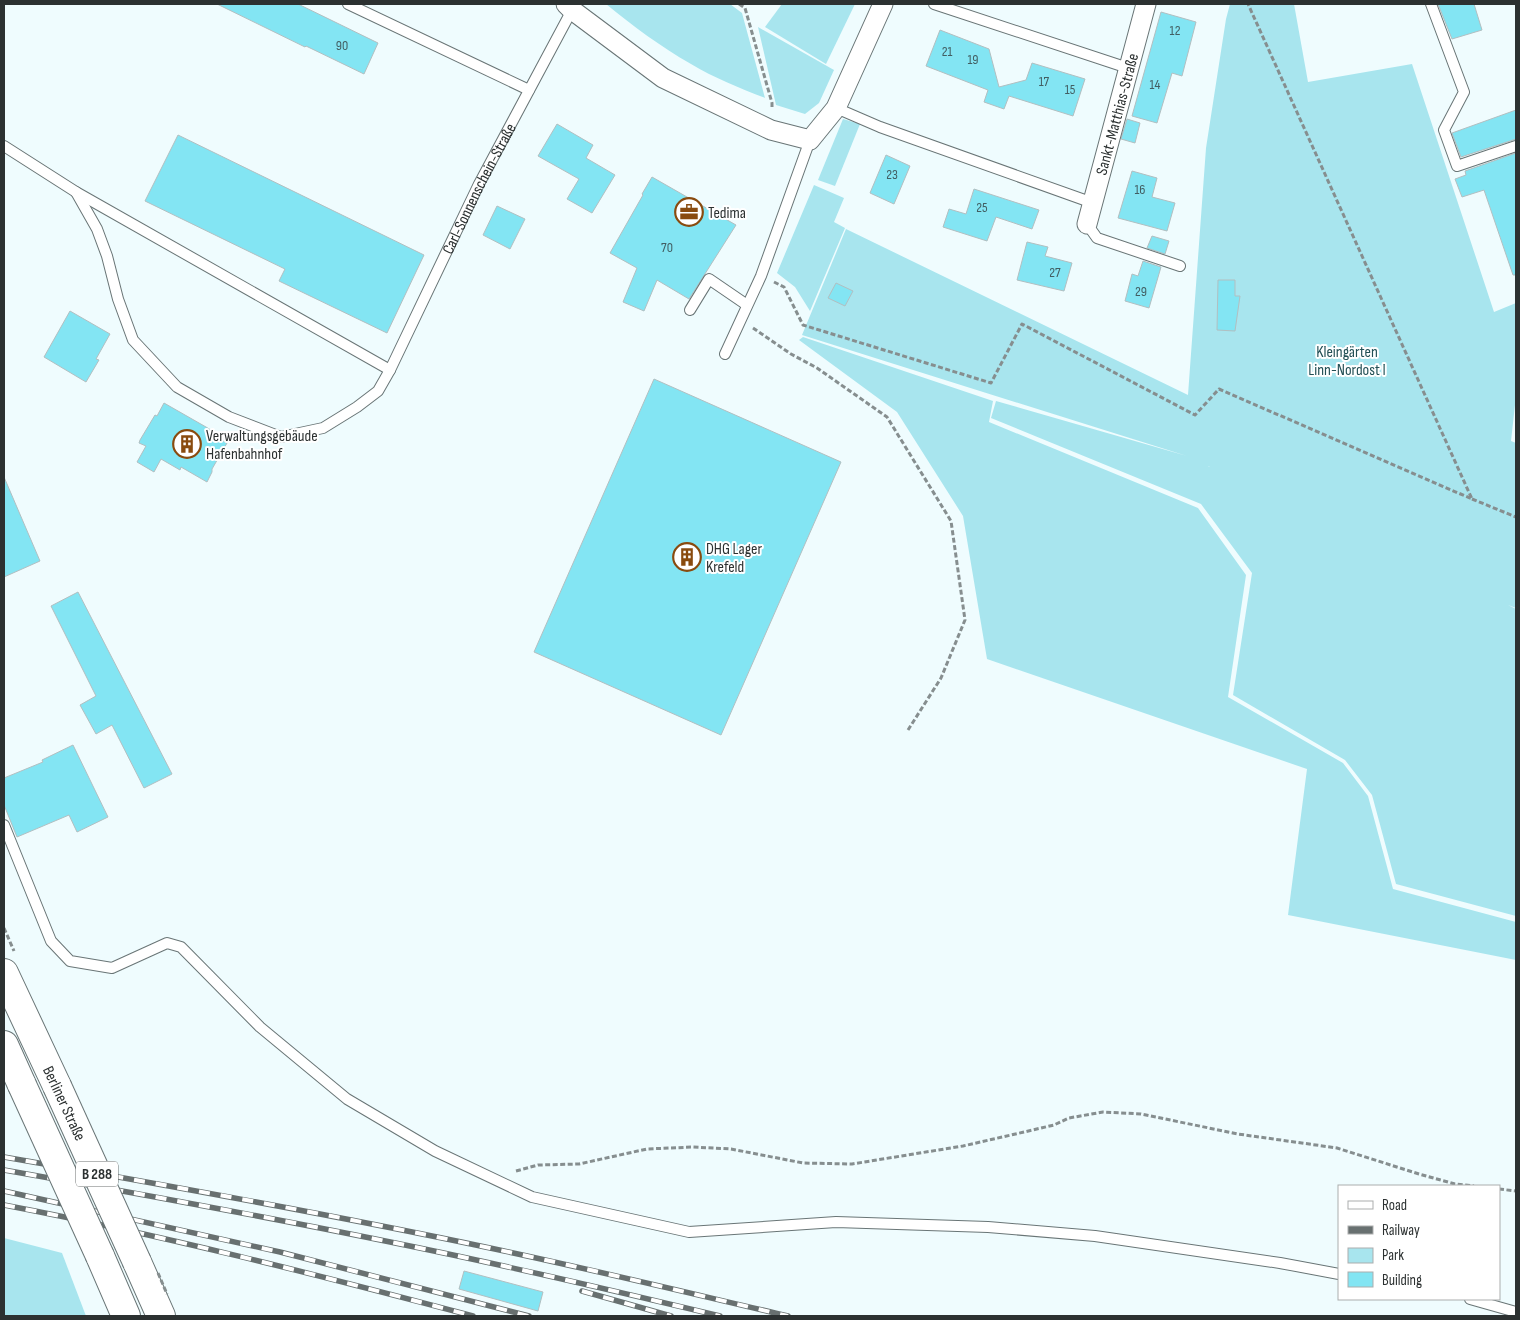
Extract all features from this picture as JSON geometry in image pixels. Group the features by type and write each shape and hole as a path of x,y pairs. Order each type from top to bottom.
{"main road":[{"name":"Berliner Straße","path":"4,973 161,1316"},
{"name":"Berliner Straße","path":"4,1045 126,1316"}],"street":[{"path":"810,140 836,108 883,4"},
{"name":"Sankt-Matthias-Straße","path":"1087,224 1146,4"},
{"name":"Carl-Sonnenschein-Straße","path":"569,7 663,78 771,130 810,140"}],"lane":[{"path":"348,4 529,90"},
{"path":"934,4 1128,68"},
{"path":"1431,4 1464,92 1444,130 1457,166 1516,146"},
{"name":"Carl-Sonnenschein-Straße","path":"76,192 97,229 108,256 118,299 133,340 177,387 229,418 281,438 323,428 357,407 378,391 569,7"},
{"path":"836,108 880,127 1093,203"},
{"path":"725,354 761,276 810,140"},
{"path":"4,146 76,192 390,370"},
{"path":"1087,224 1097,238 1180,266"},
{"path":"690,310 709,279 747,305"},
{"path":"4,825 51,941 70,961 112,968 167,943 180,947 260,1027 347,1099 436,1151 532,1197 689,1232 836,1222 988,1227 1095,1236 1280,1263 1338,1274"},
{"path":"1474,1300 1516,1312"}],"path":[{"path":"739,4 744,8 772,102 771,130"},
{"path":"1248,4 1472,499"},
{"path":"761,276 784,286 804,325 991,384 1022,324 1195,415 1219,389 1516,517"},
{"path":"742,319 791,354 816,368 888,417 951,521 965,620 941,678 908,730"},
{"path":"501,1182 515,1172 538,1164 579,1164 656,1148 731,1149 803,1163 852,1164 963,1146 1054,1125 1069,1118 1103,1112 1141,1114 1238,1134 1337,1148 1419,1174 1464,1185"},
{"path":"1500,1189 1516,1191"}],"green space":[{"path":"606,4 730,4 742,13 765,98 700,69 647,36"},
{"path":"782,4 855,4 826,64 765,27"},
{"name":"Kleingärten Linn-Nordost I","path":"1230,4 1294,4 1308,82 1412,64 1494,312 1516,303 1516,396 1511,441 1516,443 1516,608 1508,605 1516,609 1516,916 1396,884 1372,795 1345,760 1233,695 1252,573 1201,504 991,418 996,401 1187,456 802,335 846,229 1188,395 1206,148"},
{"path":"758,27 834,70 819,103 805,114 776,105"},
{"path":"843,119 860,124 835,186 818,180"},
{"path":"814,185 844,198 834,222 845,228 810,311 795,287 777,273"},
{"path":"803,337 993,401 989,422 1198,508 1246,575 1228,697 1343,763 1368,796 1393,889 1516,922 1516,960 1288,915 1307,769 987,659 963,516 897,412 799,340"},
{"path":"4,1238 62,1253 86,1316 4,1316"}],"building":[{"path":"217,4 298,4 378,43 364,74"},
{"path":"1438,4 1474,4 1482,30 1452,39"},
{"path":"1161,12 1196,22 1182,76 1172,73 1157,123 1132,116"},
{"path":"940,30 989,49 999,87 1026,80 1032,63 1085,79 1073,116 1009,96 1004,109 984,102 988,90 926,66"},
{"path":"1516,110 1516,139 1461,157 1452,133"},
{"path":"1127,119 1140,123 1135,143 1121,139"},
{"path":"557,124 593,145 586,158 615,175 592,213 567,199 579,179 538,156"},
{"path":"178,135 424,255 387,333 279,281 285,269 145,201"},
{"path":"1516,153 1516,275 1513,275 1484,190 1462,197 1455,179 1466,175 1465,171"},
{"path":"886,155 910,166 894,204 870,193"},
{"path":"1132,171 1157,178 1152,197 1175,203 1167,231 1118,218"},
{"path":"652,177 736,225 689,299 657,280 644,311 623,302 637,268 610,253"},
{"path":"974,189 1039,210 1032,229 996,217 987,241 943,227 949,209 966,214"},
{"path":"497,206 525,219 510,249 483,235"},
{"path":"1152,236 1169,241 1165,254 1147,248"},
{"path":"1027,242 1048,247 1045,256 1072,263 1064,291 1017,280"},
{"path":"1143,261 1161,267 1149,308 1125,301 1132,274 1138,276"},
{"path":"1218,280 1235,280 1235,296 1240,296 1235,331 1217,330"},
{"path":"836,283 853,291 845,306 828,298"},
{"path":"70,311 110,334 96,359 99,360 86,382 44,357"},
{"name":"DHG Lager Krefeld","path":"654,379 841,462 721,735 534,652"},
{"name":"Verwaltungsgebäude Hafenbahnhof","path":"164,403 214,432 212,435 227,443 207,482 181,467 180,470 161,459 154,472 137,462 146,446 139,443 140,440"},
{"path":"4,477 40,561 4,577"},
{"path":"78,592 172,774 144,788 112,725 96,734 80,705 96,696 51,606"},
{"path":"73,745 108,817 77,832 69,815 17,837 4,805 4,778 43,762 42,760"},
{"path":"464,1271 543,1292 538,1311 459,1289"}],"railway":[{"path":"4,1157 430,1235 565,1264 788,1316"},
{"path":"4,1170 236,1212 409,1246 720,1316"},
{"path":"4,1191 280,1252 529,1316"},
{"path":"4,1205 240,1256 473,1316"},
{"path":"582,1291 671,1316"}],"place":[{"name":"Tedima","path":"689,212"},
{"name":"Verwaltungsgebäude Hafenbahnhof","path":"187,444"},
{"name":"DHG Lager Krefeld","path":"687,557"}]}
